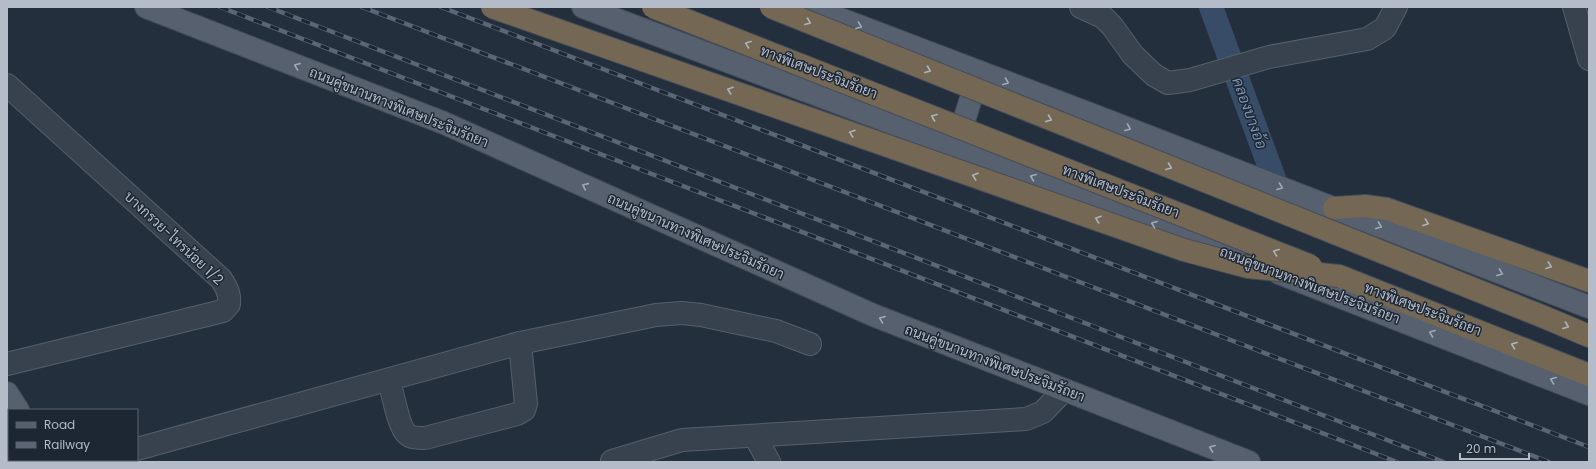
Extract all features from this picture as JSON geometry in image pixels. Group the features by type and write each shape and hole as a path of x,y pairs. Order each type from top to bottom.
{"highway":[{"path":"492,7 1184,250 1248,266 1339,276"},
{"name":"ทางพิเศษประจิมรัถยา","path":"653,7 1589,374"},
{"path":"771,7 1589,336"},
{"path":"1334,208 1365,206 1387,209 1589,281"}],"main road":[{"name":"ถนนคู่ขนานทางพิเศษประจิมรัถยา","path":"146,7 444,123 873,315 1248,462"},
{"name":"ถนนคู่ขนานทางพิเศษประจิมรัถยา","path":"583,7 956,147 1589,394"},
{"path":"809,7 1589,307"},
{"path":"956,147 979,72"},
{"path":"7,393 17,409"}],"street":[{"path":"1081,7 1103,17 1112,26 1133,55 1154,75 1168,83 1190,80 1269,57 1367,39 1385,28 1396,7"},
{"path":"1574,7 1589,60"},
{"name":"บางกรวย-ไทรน้อย 1/2","path":"7,85 221,279 228,288 230,304 223,311 7,364"},
{"path":"138,448 520,344 656,315 682,313 701,315 776,331 810,344"},
{"path":"389,380 401,424 407,434 414,437 425,438 517,414 524,410 526,404 520,344"},
{"path":"613,462 612,461 682,440 1026,419 1043,412 1064,390"},
{"path":"755,436 769,462"}],"waterway":[{"name":"คลองบางอ้อ","path":"1211,7 1283,203"}],"railway":[{"path":"220,7 1397,462"},
{"path":"268,7 1444,462"},
{"path":"362,7 1549,462"},
{"path":"441,7 1589,447"}]}
